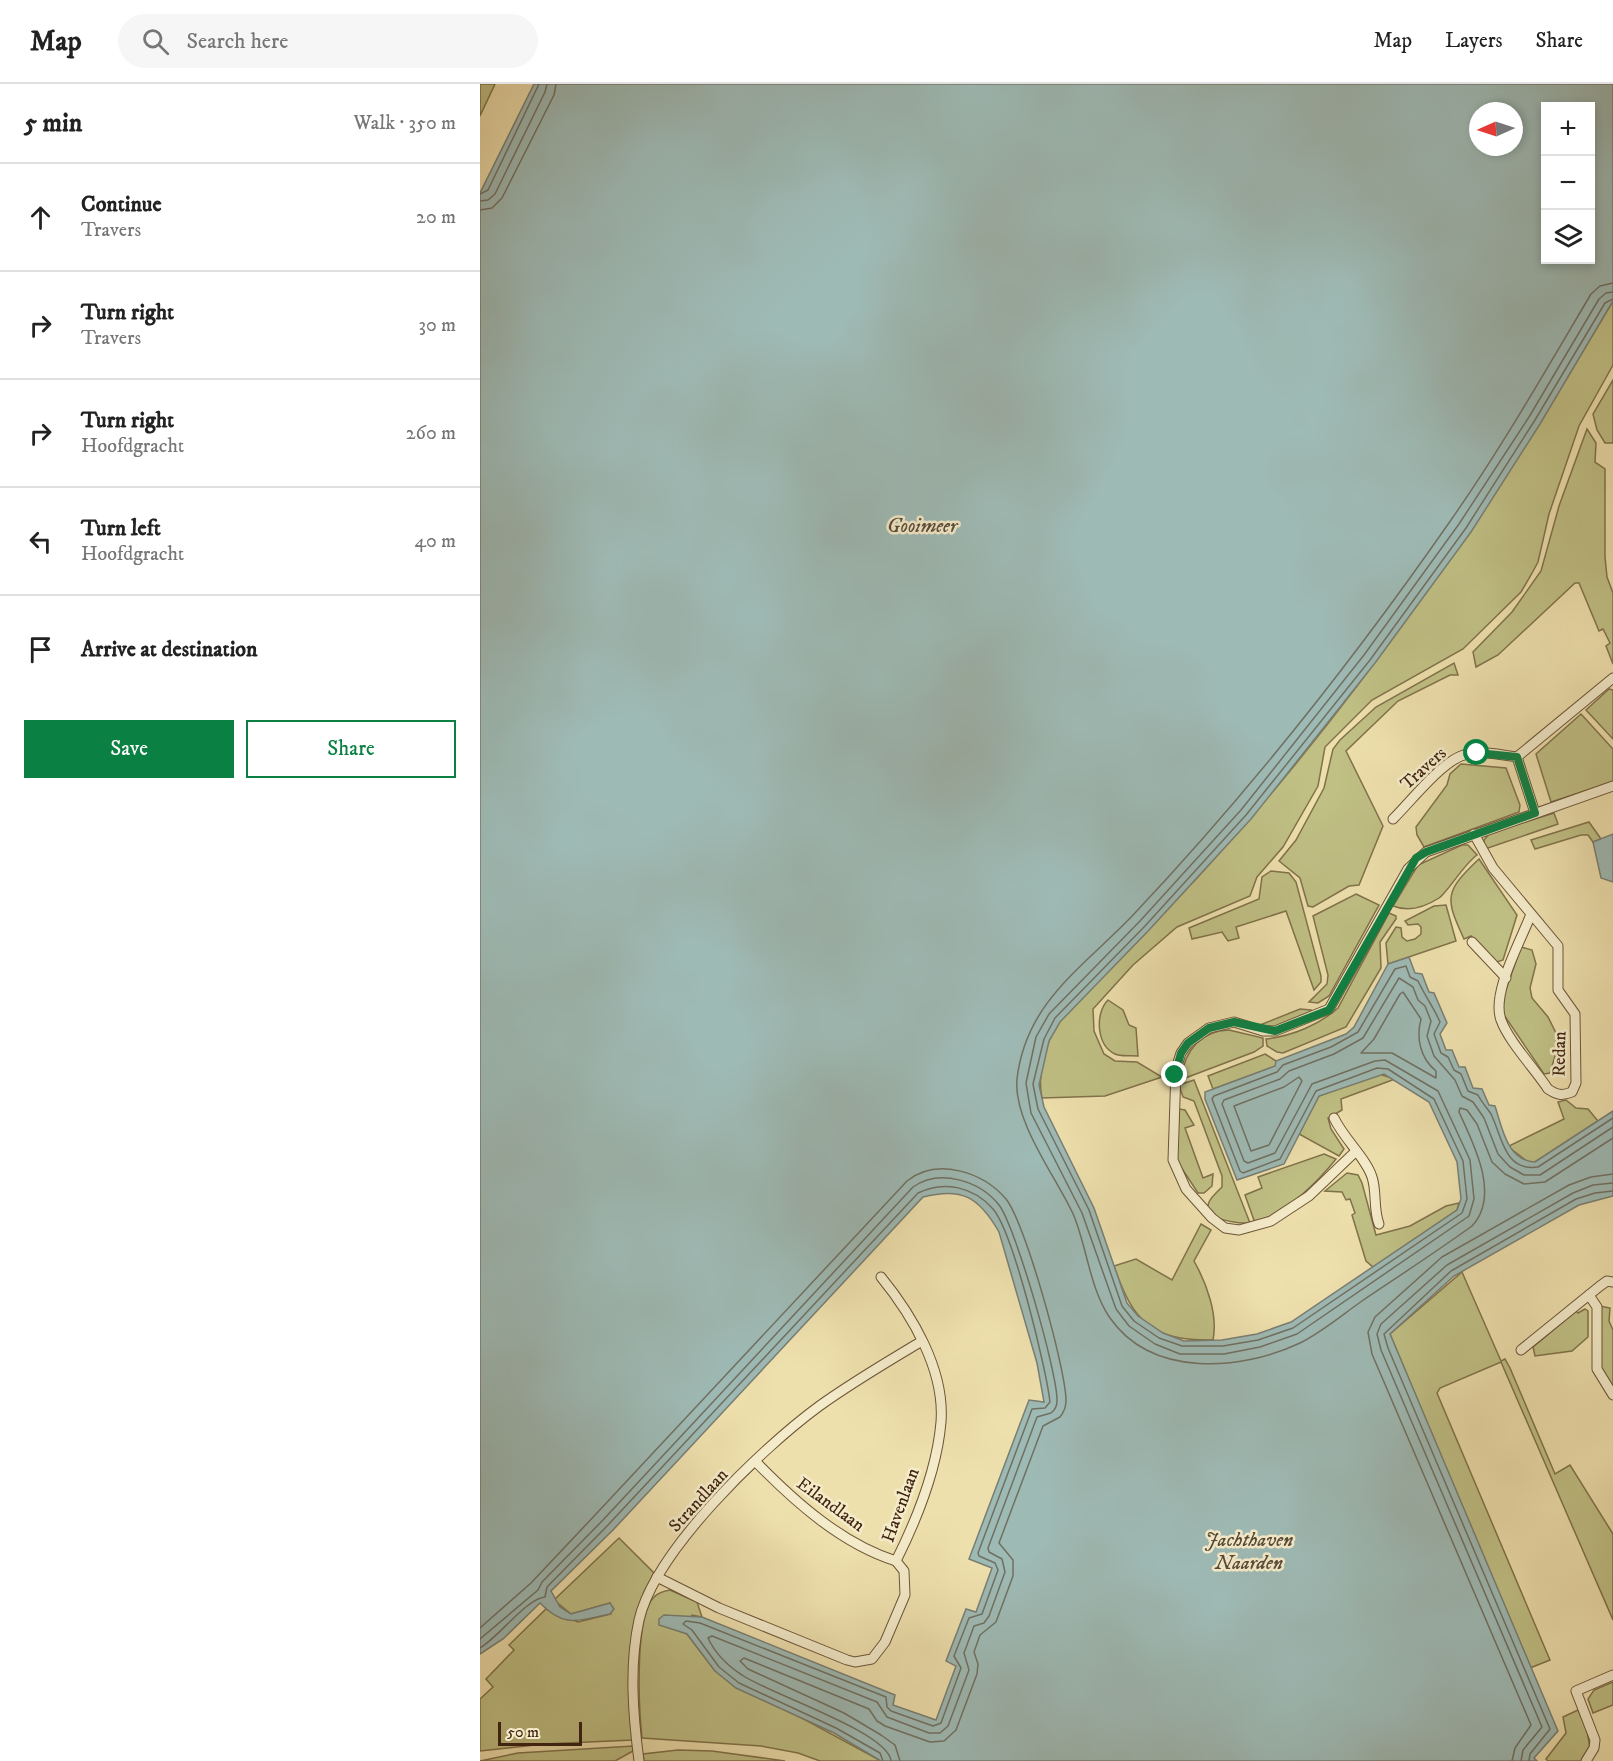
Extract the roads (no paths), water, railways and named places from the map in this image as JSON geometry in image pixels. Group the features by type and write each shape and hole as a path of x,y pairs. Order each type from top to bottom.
{"street":[{"path":"1535,813 1517,757 1613,678"},
{"name":"Travers","path":"1393,819 1450,762 1462,755 1477,753 1517,757"},
{"path":"1355,1152 1309,1196 1271,1221 1254,1228 1239,1230 1225,1228 1212,1218 1186,1189 1173,1160 1173,1090 1181,1053 1198,1034 1220,1024 1247,1024 1263,1031 1275,1031 1329,1010 1416,858 1474,834 1613,786"},
{"name":"Redan","path":"1474,834 1493,868 1558,946 1558,990 1575,1014 1576,1083 1572,1092 1556,1094 1548,1089 1501,1020 1498,1004 1531,914"},
{"path":"1472,942 1506,978"},
{"path":"1334,1118 1355,1152 1365,1163 1373,1179 1374,1212 1379,1224"},
{"name":"Havenlaan","path":"657,1576 719,1608 855,1662 872,1659 877,1655 905,1595 904,1571 897,1561 915,1522 932,1468 941,1422 939,1391 922,1341 899,1299 881,1277"},
{"path":"1521,1350 1607,1281 1613,1282"},
{"path":"1589,1295 1597,1307 1597,1369 1613,1395"},
{"name":"Strandlaan","path":"639,1761 633,1683 636,1637 644,1605 657,1576 693,1526 756,1462 818,1408 922,1341"},
{"name":"Eilandlaan","path":"756,1462 784,1491 829,1525 874,1553 897,1561"},
{"path":"1587,1761 1594,1748 1595,1740 1576,1691 1613,1675"}],"water":[{"name":"Gooimeer","path":"534,84 1613,84 1613,301 1540,424 1471,532 1375,663 1251,819 1060,1022 1049,1041 1039,1085 1044,1107 1094,1208 1127,1303 1138,1316 1163,1333 1184,1341 1222,1340 1257,1334 1291,1322 1457,1210 1461,1199 1457,1162 1429,1102 1384,1074 1319,1096 1284,1164 1237,1180 1205,1099 1205,1092 1275,1066 1276,1061 1346,1034 1354,1027 1388,964 1409,957 1415,973 1422,974 1429,992 1434,993 1447,1023 1440,1034 1446,1050 1452,1050 1459,1067 1465,1067 1473,1088 1482,1089 1489,1105 1495,1106 1507,1142 1518,1156 1535,1162 1613,1111 1613,1196 1579,1205 1454,1276 1390,1334 1558,1731 1534,1758 1537,1761 881,1761 834,1733 736,1688 715,1671 687,1634 659,1625 659,1619 664,1615 702,1617 895,1695 893,1705 936,1720 956,1666 946,1661 966,1609 976,1612 992,1568 969,1559 1029,1400 1044,1402 1037,1363 999,1232 984,1210 959,1194 937,1194 923,1197 613,1530 551,1591 560,1607 571,1614 610,1603 614,1609 610,1614 581,1620 565,1619 557,1617 540,1603 503,1639 480,1654 480,193"},
{"path":"1613,834 1613,882 1601,878 1593,842"}],"water label":[{"name":"Jachthaven Naarden","path":"1249,1550"}]}
